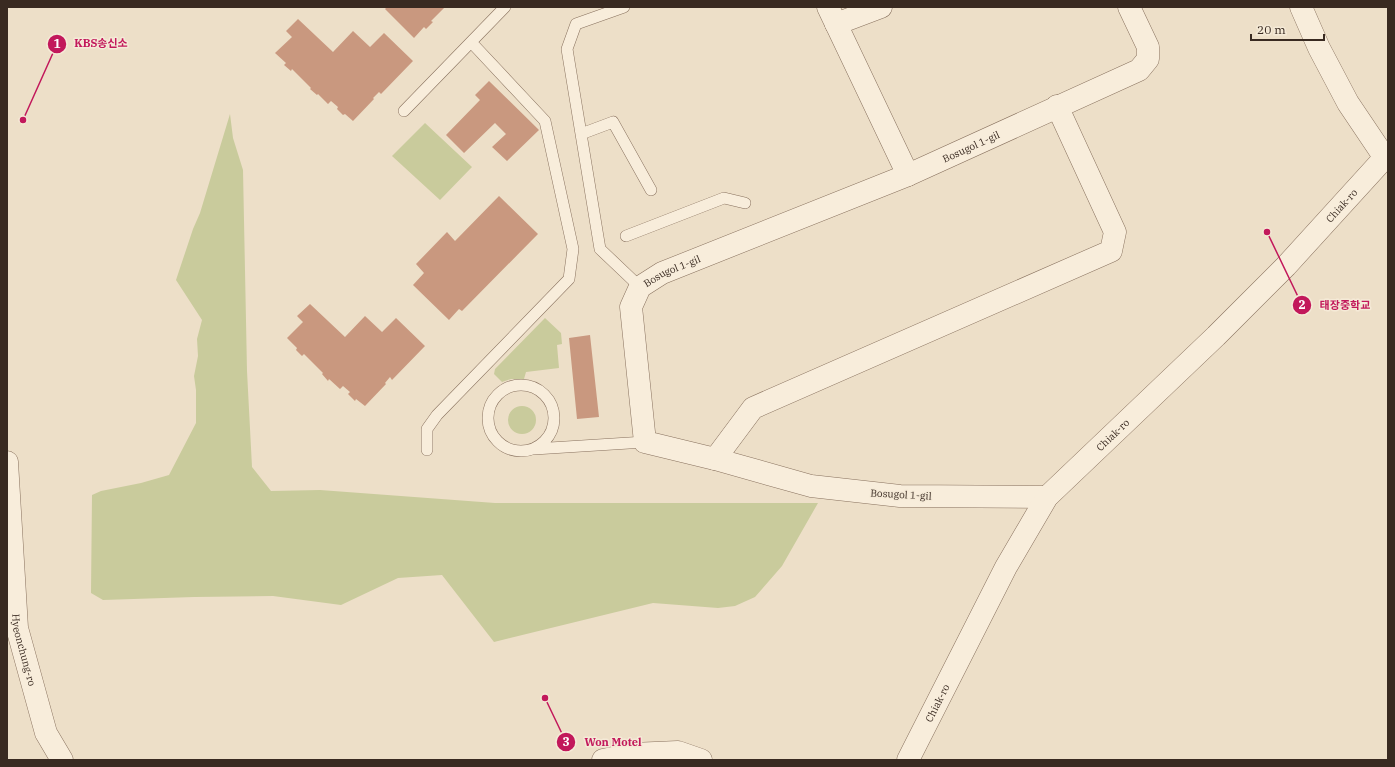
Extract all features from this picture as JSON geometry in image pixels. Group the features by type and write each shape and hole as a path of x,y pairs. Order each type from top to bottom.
{"street":[{"path":"881,7 832,16 908,175"},
{"name":"Bosugol 1-gil","path":"1047,497 900,496 811,486 715,459 645,442 631,307 640,287 662,273 908,175 1139,70 1148,60 1148,47 1130,7"},
{"path":"1301,7 1319,48 1348,103 1387,158"},
{"path":"715,459 753,408 1111,252 1115,232 1057,106"},
{"name":"Chiak-ro","path":"908,760 1006,568 1047,497 1286,266 1387,158"},
{"name":"Hyeonchung-ro","path":"7,462 18,628 46,733 62,760"},
{"path":"603,760 632,754 678,752 701,760"}],"lane":[{"path":"404,111 505,7"},
{"path":"623,7 576,24 567,49 600,250 640,287"},
{"path":"427,450 426,429 437,414 569,279 573,249 545,121 471,42"},
{"path":"581,134 613,122 651,190"},
{"path":"626,236 724,198 745,203"},
{"path":"534,449 545,441 552,431 555,418 552,405 545,395 534,388 521,385 508,388 498,395 490,406 488,418 491,431 498,442 509,449 522,451 645,442"}],"green space":[{"path":"230,114 233,138 243,170 247,371 252,467 271,491 320,490 495,503 818,503 782,566 755,597 735,606 718,608 653,603 494,642 442,575 398,578 341,605 273,596 103,600 91,593 92,495 101,491 141,483 169,475 196,423 196,390 194,376 198,356 197,339 202,320 176,280 200,213"},
{"path":"425,123 472,167 440,200 392,156"},
{"path":"545,318 561,333 562,344 557,345 559,368 526,372 524,379 511,379 502,382 494,374 495,369"},
{"path":"522,406 532,410 536,420 532,430 522,434 512,430 508,420 512,410"}],"building":[{"path":"387,7 445,7 431,21 433,22 426,29 424,27 414,38 385,9"},
{"path":"298,19 333,52 353,31 370,47 384,33 413,61 381,94 379,92 373,98 374,99 353,121 345,114 343,115 337,109 338,107 331,101 328,104 318,94 317,95 310,89 311,88 292,69 291,71 284,65 286,63 275,53 292,37 286,31"},
{"path":"489,81 539,130 507,161 492,147 506,134 495,123 464,153 446,135 480,100 475,95"},
{"path":"499,196 538,234 462,311 459,309 449,320 413,285 424,273 416,264 447,232 455,241"},
{"path":"310,304 345,337 365,316 382,332 396,318 425,346 392,380 390,377 385,383 386,384 365,406 356,399 355,401 348,394 350,392 343,386 340,389 329,379 328,381 322,374 323,373 304,354 302,356 296,350 297,348 287,338 303,322 297,316"},
{"path":"590,335 599,417 577,419 569,338"}],"place":[{"name":"KBS송신소","path":"23,120"},
{"name":"태장중학교","path":"1267,232"},
{"name":"Won Motel","path":"545,698"}]}
